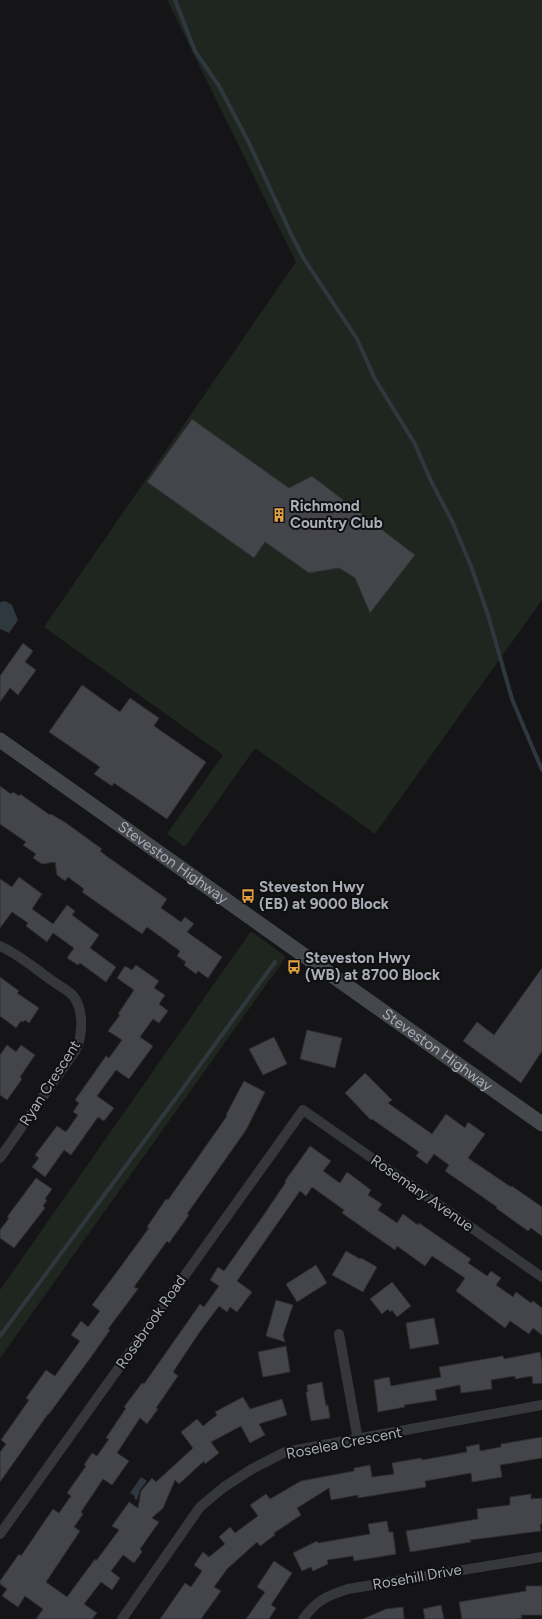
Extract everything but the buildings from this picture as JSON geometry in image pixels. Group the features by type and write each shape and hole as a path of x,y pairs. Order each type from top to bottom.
{"main road":[{"name":"Steveston Highway","path":"0,740 542,1124"}],"street":[{"name":"Ryan Crescent","path":"0,946 16,955 72,994 78,1004 82,1031 80,1042 75,1051 0,1158"},
{"name":"Rosemary Avenue","path":"303,1110 542,1277"},
{"name":"Rosebrook Road","path":"0,1534 303,1110"},
{"path":"339,1334 358,1440"},
{"name":"Roselea Crescent","path":"122,1619 200,1507 224,1487 252,1469 285,1452 358,1440 542,1405"},
{"name":"Rosehill Drive","path":"303,1619 310,1609 324,1597 348,1589 542,1557"}],"shaded area":[{"name":"Richmond Country Club","path":"167,0 542,0 542,600 375,834 255,748 185,847 167,834 223,755 44,627 296,262"},
{"path":"5,601 12,605 18,620 9,633 0,629 0,602"},
{"path":"251,931 286,957 0,1358 0,1290"},
{"path":"141,1477 147,1481 140,1490 137,1500 134,1499 135,1496 130,1493"}],"waterway":[{"path":"175,0 195,51 219,86 249,143 304,259 357,339 375,379 415,444 431,481 452,521 471,566 488,615 512,699 542,770"},
{"path":"0,1336 275,962"}],"place":[{"name":"Richmond Country Club","path":"279,515"},
{"name":"Steveston Hwy (EB) at 9000 Block","path":"248,896"},
{"name":"Steveston Hwy (WB) at 8700 Block","path":"294,967"}]}
